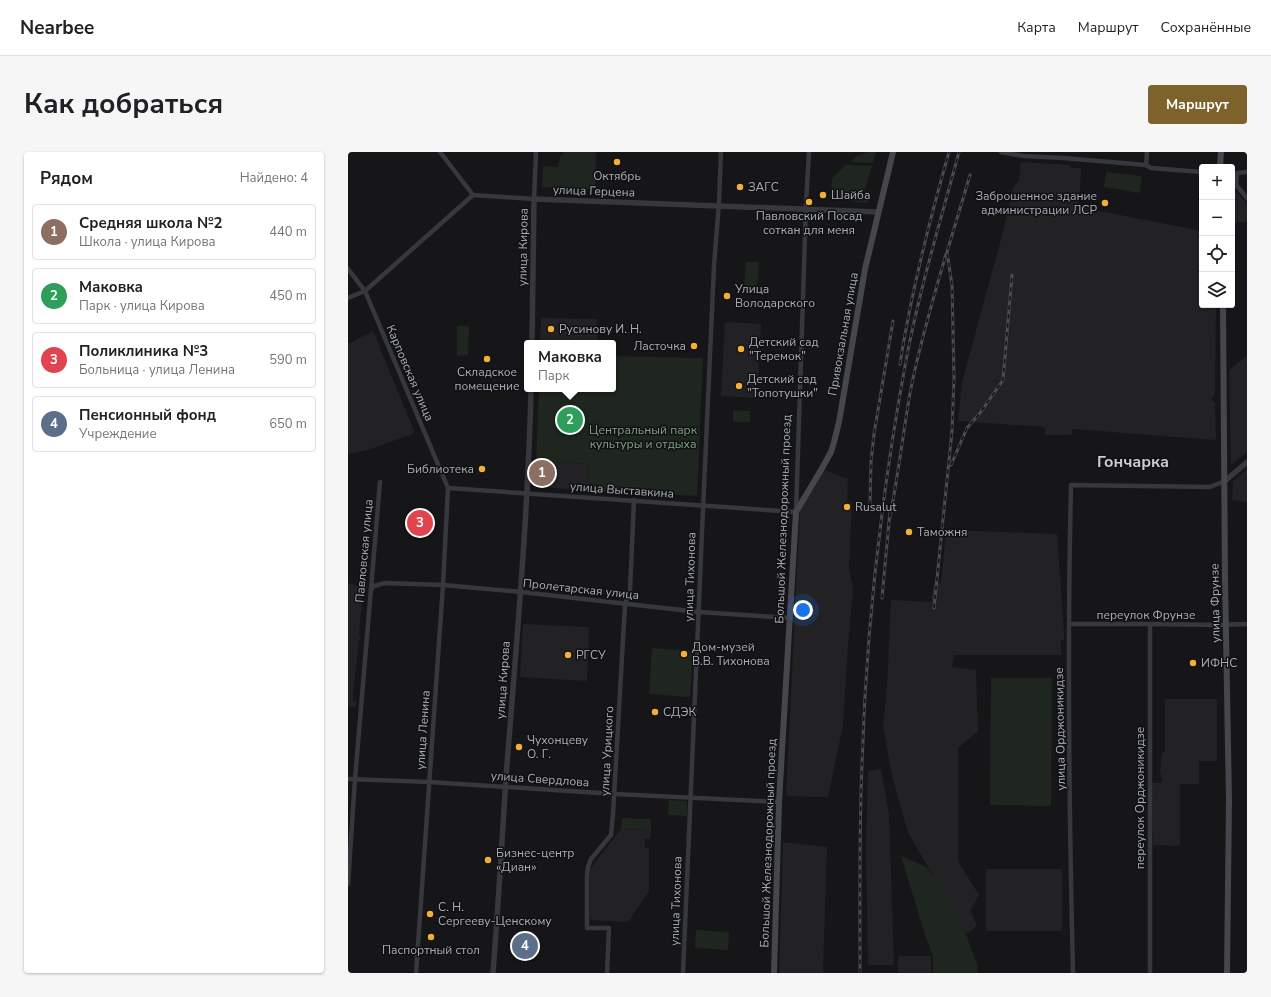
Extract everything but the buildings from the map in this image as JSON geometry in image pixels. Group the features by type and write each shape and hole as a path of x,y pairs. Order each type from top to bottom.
{"main road":[{"name":"Привокзальная улица","path":"796,512 824,465 834,442 839,422 865,269 893,152"},
{"path":"1220,164 1221,152"},
{"name":"улица Фрунзе","path":"1223,308 1229,800 1227,973"},
{"name":"Большой Железнодорожный проезд","path":"774,973 779,802 796,512"}],"street":[{"path":"348,298 365,291 473,195 440,152"},
{"name":"улица Кирова","path":"532,340 536,152"},
{"name":"улица Тихонова","path":"683,973 714,266 719,207 721,152"},
{"name":"Большой Железнодорожный проезд","path":"796,512 809,152"},
{"path":"1001,152 1024,156 1146,165 1151,168 1199,172"},
{"path":"1063,152 1063,158"},
{"path":"1146,165 1147,152"},
{"path":"1235,181 1237,173 1247,172"},
{"path":"1235,186 1247,198"},
{"name":"улица Герцена","path":"473,195 719,207 878,212"},
{"name":"Карповская улица","path":"348,269 365,291 448,488"},
{"name":"улица Кирова","path":"493,973 521,592 531,392"},
{"path":"1225,481 1247,462"},
{"name":"улица Орджоникидзе","path":"1073,973 1069,741 1071,485 1210,487 1225,481"},
{"name":"Павловская улица","path":"348,884 355,779 380,482"},
{"name":"улица Выставкина","path":"448,488 796,512"},
{"name":"улица Ленина","path":"416,973 443,585 448,488"},
{"name":"улица Урицкого","path":"607,973 609,928 587,928 587,875 591,859 611,835 615,794 625,604 630,590 634,500"},
{"name":"Пролетарская улица","path":"371,590 374,586 385,583 443,585 521,592 698,612 790,618"},
{"name":"переулок Фрунзе","path":"1069,624 1247,624"},
{"name":"переулок Орджоникидзе","path":"1150,624 1150,973"},
{"name":"улица Свердлова","path":"348,779 506,786 615,794 779,802"}],"shaded area":[{"path":"1021,162 1070,165 1071,168 1081,168 1079,207 1199,230 1199,308 1216,308 1215,394 1213,395 1212,400 1215,402 1216,440 1073,429 1071,435 1045,435 1045,427 958,421 962,382 1003,232 1013,187 1019,181"},
{"path":"1235,191 1247,204 1247,220 1245,222 1235,222"},
{"path":"541,318 597,319 597,340 540,340"},
{"path":"725,322 761,324 757,398 721,396"},
{"path":"373,331 415,433 368,450 348,454 348,344"},
{"path":"1247,356 1247,452 1231,465 1229,370"},
{"path":"537,461 589,464 587,490 536,487"},
{"path":"1247,469 1247,502 1232,500 1233,481"},
{"path":"824,470 848,479 847,502 852,502 849,568 853,589 843,725 828,797 786,796 800,509"},
{"path":"946,530 1057,534 1064,631 1064,640 1061,640 1061,655 954,655 952,667 976,670 978,731 958,748 958,861 979,895 970,910 977,926 966,934 908,832 892,776 883,725 887,687 891,600 931,602 934,583 941,583"},
{"path":"348,583 364,588 359,636 361,639 359,640 353,695 353,701 356,702 356,707 348,706"},
{"path":"523,624 589,627 587,681 520,677"},
{"path":"1165,699 1217,699 1217,761 1199,761 1199,784 1180,784 1180,844 1176,846 1153,845 1152,783 1161,783 1162,780 1160,771 1162,753 1165,751"},
{"path":"881,769 889,814 894,965 868,965 866,846 868,771"},
{"path":"621,829 651,830 650,839 645,839 645,848 649,848 649,891 628,922 592,920 590,918 590,869"},
{"path":"783,842 827,847 823,973 779,973"},
{"path":"986,869 1062,869 1062,931 986,931"},
{"path":"898,956 931,956 931,973 898,973"}],"green space":[{"path":"564,152 596,152 595,190 542,187 543,166 558,167 561,154"},
{"path":"868,152 876,152 873,163 850,162 857,156"},
{"path":"846,165 872,166 863,194 870,196 868,203 848,201 845,198 830,199 832,178"},
{"path":"1106,172 1142,176 1140,193 1104,187"},
{"path":"746,262 759,262 757,289 744,288"},
{"path":"457,326 469,326 468,355 457,356"},
{"name":"Центральный парк культуры и отдыха","path":"616,356 703,358 697,496 587,490 589,464 536,461 539,392 616,392"},
{"path":"733,410 750,411 750,422 733,422"},
{"path":"652,648 693,651 690,697 649,694"},
{"path":"991,678 1052,678 1051,806 990,805"},
{"path":"669,800 687,801 687,816 668,815"},
{"path":"622,818 651,819 651,830 621,829"},
{"path":"901,856 925,866 946,893 962,924 977,964 978,973 933,973 933,956"},
{"path":"696,930 729,932 728,950 695,948"}],"railway":[{"path":"900,364 909,310 921,257 949,152"},
{"path":"860,973 860,816 864,714 871,614 882,514 896,415 910,339 959,152"},
{"path":"934,608 952,431 954,378 952,285 947,252 970,175"},
{"path":"890,517 910,393 926,323 946,254"},
{"path":"951,465 967,428 980,413 1003,380 1012,275"},
{"path":"870,505 871,462 874,434 893,321"},
{"path":"882,598 890,511"}],"place":[{"name":"Октябрь","path":"617,162"},
{"name":"ЗАГС","path":"740,187"},
{"name":"Шайба","path":"823,195"},
{"name":"Павловский Посад соткан для меня","path":"809,202"},
{"name":"Заброшенное здание администрации ЛСР","path":"1105,203"},
{"name":"Улица Володарского","path":"727,296"},
{"name":"Русинову И. Н.","path":"551,329"},
{"name":"Ласточка","path":"694,346"},
{"name":"Детский сад \"Теремок\"","path":"741,349"},
{"name":"Складское помещение","path":"487,359"},
{"name":"Детский сад \"Топотушки\"","path":"739,386"},
{"name":"Маковка","path":"570,420"},
{"name":"Библиотека","path":"482,469"},
{"name":"Средняя школа №2","path":"542,473"},
{"name":"Rusalut","path":"847,507"},
{"name":"Поликлиника №3","path":"420,523"},
{"name":"Таможня","path":"909,532"},
{"name":"Дом-музей В.В. Тихонова","path":"684,654"},
{"name":"РГСУ","path":"568,655"},
{"name":"ИФНС","path":"1193,663"},
{"name":"СДЭК","path":"655,712"},
{"name":"Чухонцеву О. Г.","path":"519,747"},
{"name":"Бизнес-центр «Диан»","path":"488,860"},
{"name":"С. Н. Сергееву-Ценскому","path":"430,914"},
{"name":"Паспортный стол","path":"431,937"},
{"name":"Пенсионный фонд","path":"525,946"}],"district":[{"name":"Гончарка","path":"1133,461"}]}
